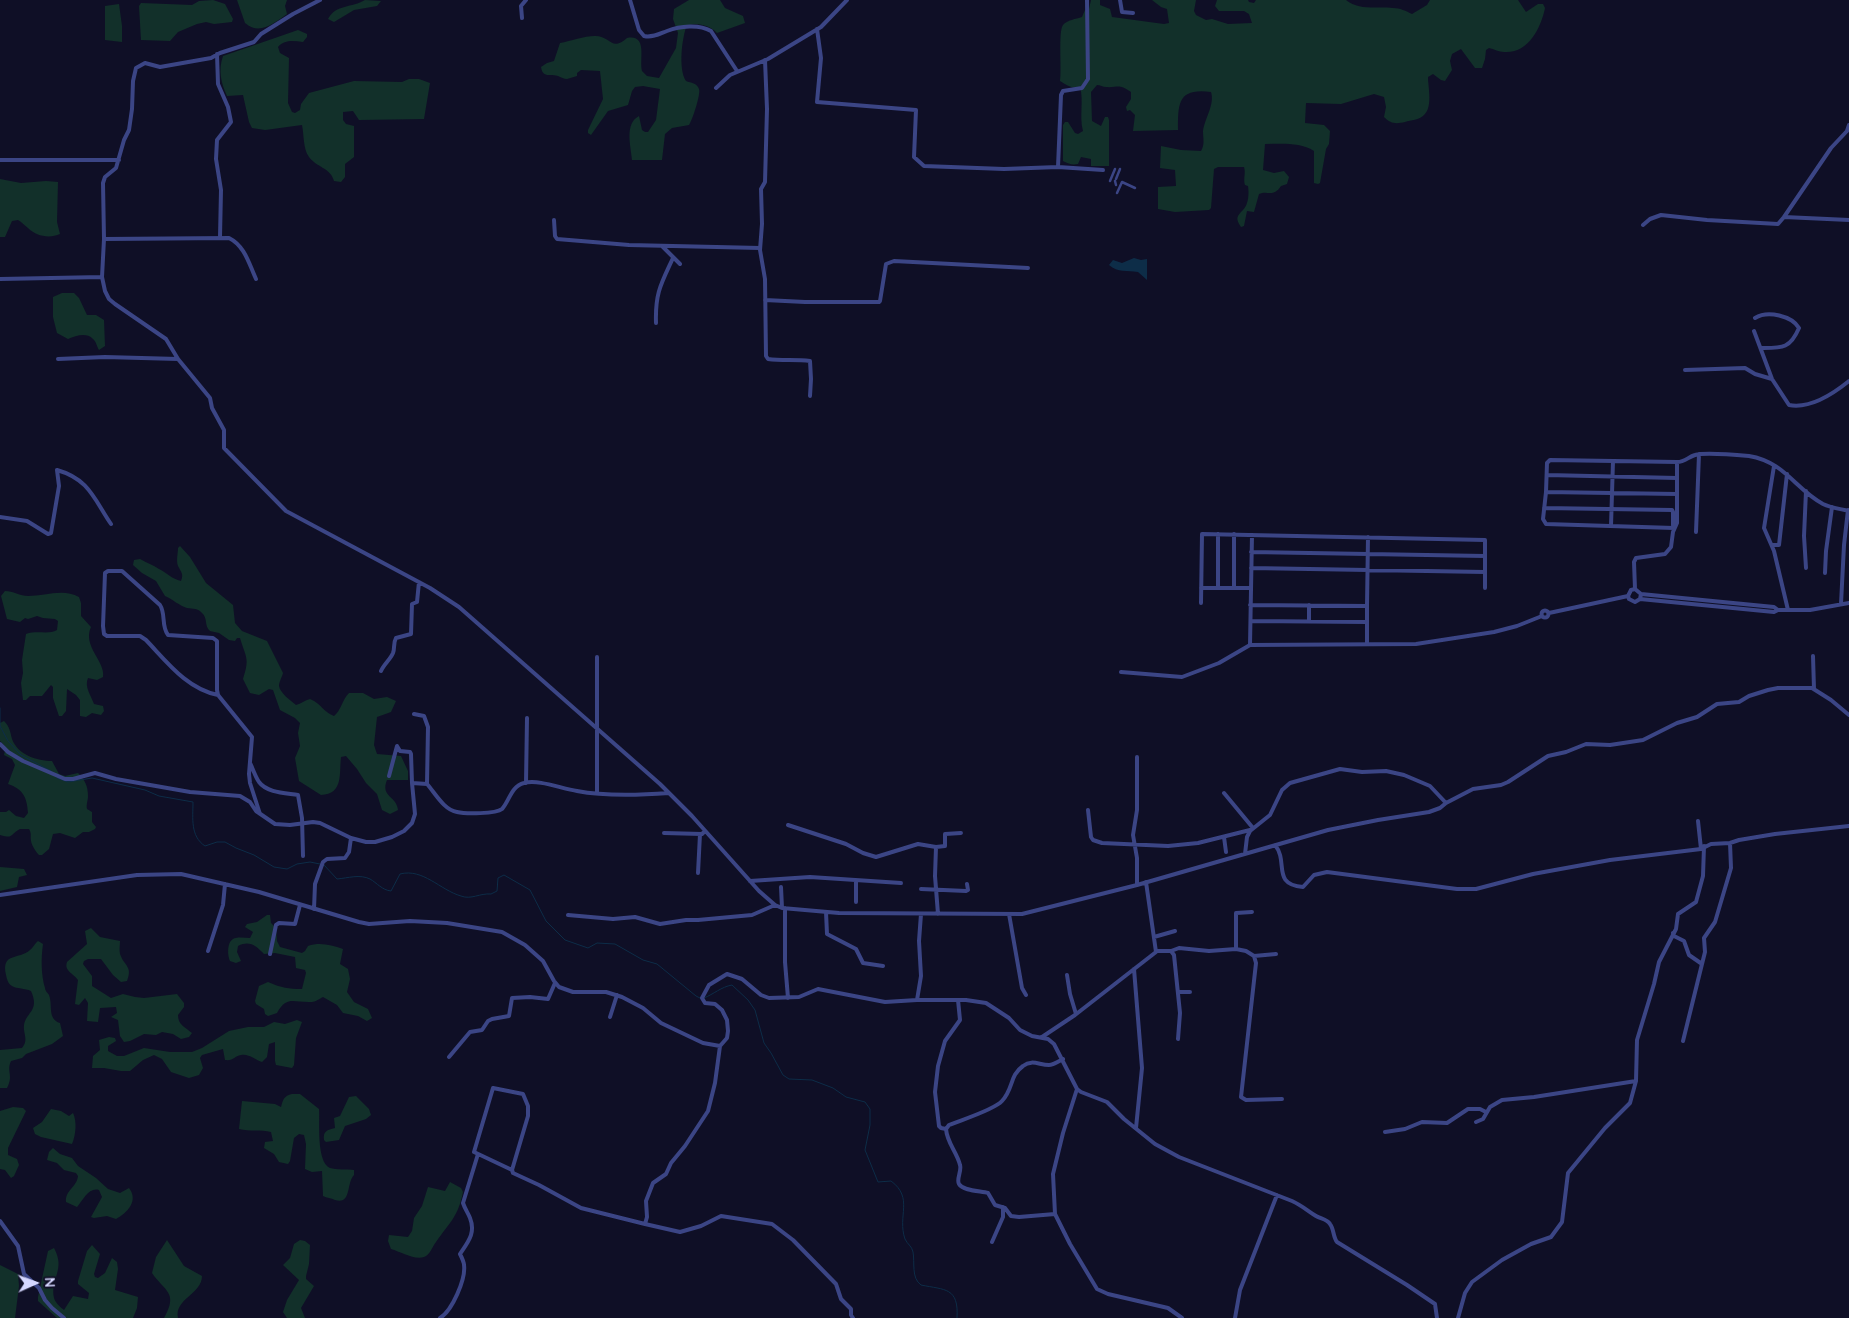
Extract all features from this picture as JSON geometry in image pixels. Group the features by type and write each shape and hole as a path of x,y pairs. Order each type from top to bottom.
{"street":[{"path":"320,0 261,34 254,42 203,60 160,67 145,62 136,68 133,80 130,123 116,169 105,177 103,183 104,239 102,276 109,299 166,339 178,359 210,398 212,408 224,430 224,448 286,511 441,594 459,607 669,793 750,881 775,905 783,908 826,912 1022,914 1137,885 1334,829 1385,818 1429,812 1440,808 1446,802 1452,801 1472,789 1501,785 1508,782 1548,756 1566,752 1580,745 1610,745 1643,740 1677,723 1697,717 1717,704 1739,702 1749,696 1768,690 1798,687 1814,689 1831,700 1849,716"},
{"path":"522,18 521,6 526,0"},
{"path":"630,0 640,30 644,36 650,37 679,28 706,28 711,30 737,72"},
{"path":"716,88 730,75 765,60 817,29 847,0"},
{"path":"1058,167 1061,95 1067,90 1082,88 1088,79 1087,0"},
{"path":"1120,0 1122,12 1133,13"},
{"path":"817,29 821,58 817,102 916,110 914,157 924,166 1004,169 1058,167 1103,170"},
{"path":"216,54 218,84 228,107 231,122 217,140 216,159 221,190 220,237"},
{"path":"765,60 767,105 765,182 760,189 762,224 760,248 764,276 767,358 778,361 794,359 810,361 810,396"},
{"path":"1644,225 1650,219 1661,215 1706,220 1778,224 1831,148 1847,131 1849,125"},
{"path":"0,160 119,160"},
{"path":"1110,181 1116,176"},
{"path":"1116,176 1122,182 1135,188"},
{"path":"1116,176 1117,193"},
{"path":"1784,218 1849,220"},
{"path":"554,220 555,236 557,239 662,246 760,248"},
{"path":"104,239 220,237 232,240 240,247 256,279"},
{"path":"662,246 680,264"},
{"path":"656,323 658,292 673,258"},
{"path":"765,300 877,303 880,301 886,264 894,261 1028,268"},
{"path":"0,279 102,276"},
{"path":"1755,318 1761,314 1784,316 1796,322 1800,328 1790,344 1779,348 1761,348"},
{"path":"1754,331 1772,379 1789,405 1808,404 1832,394 1849,381"},
{"path":"58,359 105,357 178,359"},
{"path":"1686,370 1745,368 1755,374 1772,379"},
{"path":"1696,532 1699,454"},
{"path":"1675,527 1546,524 1543,521 1547,463 1550,460 1677,462 1699,454 1750,456 1762,460 1787,474 1822,504 1848,511 1841,604"},
{"path":"1611,526 1613,461"},
{"path":"1677,462 1675,527 1672,544 1669,551 1664,554 1638,557 1634,560 1635,589 1641,596 1774,607 1778,610 1810,610 1849,603"},
{"path":"1774,466 1764,528 1772,545 1788,610"},
{"path":"0,516 28,521 51,534 58,494 57,470 70,473 88,487 111,524"},
{"path":"1772,545 1780,545 1787,474"},
{"path":"1547,475 1677,478"},
{"path":"1806,491 1804,520 1806,568"},
{"path":"1546,492 1677,494"},
{"path":"1825,572 1832,507"},
{"path":"1544,508 1672,510 1673,525 1675,527"},
{"path":"1201,602 1202,534 1485,540 1485,588"},
{"path":"1218,534 1218,588"},
{"path":"1234,534 1234,588"},
{"path":"1250,645 1252,535"},
{"path":"1367,644 1368,537"},
{"path":"1251,552 1485,556"},
{"path":"1251,568 1485,572"},
{"path":"218,695 208,693 184,679 140,636 107,636 104,634 105,573 108,571 122,571 160,606 163,610 165,630 168,635 216,640 216,686 218,695 252,737 253,743 249,762 250,783 260,814"},
{"path":"381,670 395,648 394,641 396,638 411,634 412,604 418,600 419,582"},
{"path":"1201,588 1250,588"},
{"path":"1628,596 1631,590 1635,589"},
{"path":"1628,596 1629,599 1635,602 1641,596"},
{"path":"1121,672 1182,677 1219,663 1250,645 1416,644 1484,634 1542,616 1547,617 1548,613 1628,596"},
{"path":"1250,605 1368,606"},
{"path":"1309,605 1309,621"},
{"path":"1251,621 1367,622"},
{"path":"1814,656 1814,689"},
{"path":"596,657 596,793"},
{"path":"414,714 424,716 428,726 426,784 447,808 455,812 492,813 502,809 507,798 517,788 526,783 547,784 576,791 596,793 669,793"},
{"path":"526,783 527,718"},
{"path":"0,744 8,752 23,761 65,779 73,779 95,773 116,780 190,792 240,796 247,799 256,812 276,824 320,823 359,841 376,842 404,831 412,823 415,814 412,754 410,752 400,751 397,746 389,776"},
{"path":"1137,757 1137,810 1134,831 1137,885"},
{"path":"249,762 264,786 283,794 298,795 302,823 303,856"},
{"path":"1244,854 1247,837 1252,829 1270,815 1282,790 1287,785 1340,769 1362,772 1386,771 1404,776 1430,786 1446,802"},
{"path":"412,783 426,784"},
{"path":"1224,794 1252,829"},
{"path":"1088,810 1089,829 1093,840 1102,843 1168,846 1198,843 1252,829"},
{"path":"1458,1318 1465,1293 1472,1282 1500,1261 1531,1244 1552,1237 1558,1229 1563,1215 1568,1173 1605,1128 1627,1107 1634,1094 1637,1040 1659,962 1676,929 1678,914 1696,902 1702,876 1703,847 1698,821"},
{"path":"788,825 846,844 876,857 918,844 936,847 944,846 945,834 962,833"},
{"path":"1275,846 1281,858 1282,874 1287,882 1297,886 1305,886 1314,875 1327,872 1457,890 1476,889 1533,874 1610,860 1730,844 1739,840 1775,834 1849,826"},
{"path":"664,833 702,834 705,831"},
{"path":"698,873 700,834"},
{"path":"1224,837 1226,852"},
{"path":"314,909 315,884 323,862 345,858 349,852 351,838"},
{"path":"1683,1041 1705,952 1704,938 1715,922 1731,868 1730,844"},
{"path":"936,847 935,876 938,914"},
{"path":"0,895 113,878 180,874 224,884 369,924 410,921 465,924 502,932 524,945 543,961 559,987 573,992 601,992 617,995 643,1008 661,1023 703,1042 720,1046"},
{"path":"750,881 810,877 901,883"},
{"path":"856,880 856,902"},
{"path":"1146,882 1157,951"},
{"path":"208,951 222,905 224,884"},
{"path":"921,889 966,891 968,890 967,884"},
{"path":"781,887 788,998"},
{"path":"270,954 276,924 294,925 300,905"},
{"path":"568,915 613,919 635,917 660,924 752,915 775,905"},
{"path":"826,912 828,934 856,949 863,964 883,966"},
{"path":"1236,949 1236,913 1252,912"},
{"path":"917,1000 921,976 919,941 921,914"},
{"path":"1009,914 1022,988 1026,995"},
{"path":"1154,937 1175,931"},
{"path":"1673,933 1674,936 1684,941 1689,954 1702,964"},
{"path":"1042,1037 1076,1014 1157,951 1171,951 1181,948 1209,951 1236,949 1246,951 1254,956 1276,954"},
{"path":"1171,951 1174,955 1180,1013 1178,1039"},
{"path":"1254,956 1256,963 1241,1096 1246,1100 1282,1099"},
{"path":"1134,970 1142,1068 1136,1128"},
{"path":"646,1224 646,1201 652,1183 666,1174 671,1163 685,1146 708,1111 715,1083 720,1046 727,1038 728,1033 724,1013 719,1007 705,1003 702,998 706,989 716,979 727,974 742,980 766,997 801,997 818,989 886,1002 917,1000 978,1001 986,1003 1009,1018 1020,1030 1032,1036 1048,1039 1054,1044 1077,1088 1081,1092 1107,1102 1155,1144 1179,1157 1277,1195 1306,1208 1317,1217 1328,1221 1337,1242 1435,1304 1436,1318"},
{"path":"1067,975 1076,1014"},
{"path":"449,1057 470,1032 482,1030 488,1021 492,1019 509,1016 512,998 548,999 555,983"},
{"path":"1178,992 1190,992"},
{"path":"610,1017 617,995"},
{"path":"946,1129 939,1126 935,1088 944,1043 960,1020 958,1000"},
{"path":"946,1129 949,1125 990,1109 1002,1102 1010,1089 1013,1075 1024,1065 1031,1062 1051,1065 1063,1059"},
{"path":"1476,1122 1483,1119 1486,1112 1495,1103 1502,1100 1534,1097 1636,1080"},
{"path":"512,1170 528,1116 528,1106 523,1094 493,1088 474,1152 512,1170 513,1173 540,1185 581,1208 646,1224 680,1232 701,1226 721,1216 758,1220 776,1225 794,1240 836,1284 841,1299 851,1309 854,1318"},
{"path":"1077,1088 1063,1133 1054,1174 1055,1214 1075,1253 1097,1289 1101,1292 1168,1308 1182,1318"},
{"path":"1385,1132 1405,1129 1422,1122 1447,1123 1468,1109 1480,1109 1486,1112"},
{"path":"946,1129 948,1141 960,1166 959,1184 965,1188 988,1193 996,1206 1003,1207 1016,1217 1055,1214"},
{"path":"440,1318 449,1311 455,1300 464,1272 464,1265 460,1254 472,1236 472,1222 463,1204 478,1154"},
{"path":"1235,1318 1240,1290 1277,1195"},
{"path":"992,1242 1003,1217 1003,1207"},
{"path":"0,1221 18,1246 24,1274 39,1288 45,1300 52,1308 64,1318"}],"green space":[{"path":"213,0 225,4 233,19 232,22 197,24 178,32 170,41 141,40 139,6 141,3 192,5 199,1"},
{"path":"237,0 287,0 285,6 287,14 267,27 251,27 245,23"},
{"path":"365,0 381,1 377,6 354,10 334,22 328,19 335,11"},
{"path":"689,0 720,0 725,8 743,16 745,23 717,33 704,25 687,25 682,45 682,69 686,81 694,84 699,89 698,102 692,118 689,125 672,128 665,134 662,160 632,160 631,124 639,116 642,130 648,132 656,120 660,89 643,86 635,87 628,105 608,111 591,135 588,133 588,130 603,99 600,71 581,70 577,73 577,76 567,79 545,74 541,67 554,61 560,43 595,36 618,44 627,38 634,38 640,44 642,71 647,76 659,78 676,48 678,33 673,19 674,9"},
{"path":"1091,0 1100,0 1100,5 1110,9 1112,17 1164,24 1169,23 1167,9 1152,0 1196,0 1194,11 1196,15 1206,20 1212,19 1228,24 1252,23 1249,14 1244,11 1219,11 1215,6 1217,0 1248,0 1254,3 1256,0 1346,0 1357,6 1396,8 1412,14 1427,5 1430,0 1518,0 1526,12 1538,4 1543,4 1545,8 1537,31 1526,44 1512,52 1502,52 1489,48 1486,50 1482,68 1475,68 1461,49 1452,54 1450,61 1452,70 1445,81 1433,74 1428,77 1429,97 1427,111 1422,117 1417,119 1399,123 1389,121 1384,117 1386,107 1384,97 1374,94 1341,104 1306,103 1305,123 1324,125 1330,131 1320,183 1314,183 1314,151 1297,145 1265,144 1263,170 1274,173 1284,171 1289,177 1287,184 1281,186 1273,193 1259,194 1254,212 1247,211 1244,226 1241,227 1238,217 1245,208 1248,195 1248,186 1244,183 1244,167 1218,167 1214,169 1211,208 1209,210 1175,212 1158,209 1158,187 1176,186 1175,170 1160,168 1161,146 1201,151 1204,126 1212,101 1211,92 1192,92 1182,99 1178,130 1133,131 1135,115 1130,110 1127,111 1126,107 1131,99 1131,92 1121,87 1097,85 1091,92 1092,121 1101,126 1105,117 1108,117 1109,166 1091,166 1091,159 1081,157 1078,164 1070,164 1063,161 1063,125 1065,122 1068,122 1075,133 1078,134 1083,131 1080,87 1072,87 1060,81 1062,29 1063,25 1067,22 1082,17 1085,10 1089,9"},
{"path":"119,4 122,42 105,40 105,6"},
{"path":"298,30 307,34 303,42 287,42 278,47 280,53 289,58 288,103 292,112 295,113 300,110 301,104 309,93 354,81 402,82 409,79 419,79 430,83 424,119 359,120 353,111 343,112 343,120 346,124 354,126 354,157 345,164 345,177 341,182 334,181 327,170 309,157 305,146 302,125 265,130 252,128 243,95 227,96 223,86 220,71 223,56"},
{"path":"0,179 21,183 58,182 57,222 60,234 51,236 39,235 18,220 12,221 5,237 0,237"},
{"path":"62,293 74,293 79,298 87,315 96,315 104,320 105,346 99,350 94,340 90,337 81,335 68,339 57,333 53,317 53,297"},
{"path":"180,546 190,557 206,583 233,605 235,623 242,631 267,641 283,673 279,684 280,689 296,705 310,699 334,716 349,693 363,693 374,699 387,697 396,701 391,712 377,717 374,745 377,754 401,756 408,771 408,780 387,780 385,786 387,793 397,805 398,810 390,814 382,810 377,794 366,783 346,756 341,757 339,782 334,791 321,795 299,781 295,758 300,746 298,733 300,723 280,710 273,690 269,689 259,695 250,693 243,679 247,662 240,638 237,638 235,641 229,640 219,633 210,631 204,615 200,611 184,607 165,596 156,581 133,565 134,560 140,559 181,581 182,575 177,562 178,548"},
{"path":"5,591 25,596 67,593 79,597 81,616 91,627 90,641 103,671 103,677 97,680 88,678 87,681 88,691 94,704 103,706 104,711 101,715 92,713 86,717 80,716 80,700 67,689 66,711 62,716 59,716 51,685 42,696 30,696 23,700 21,683 23,673 22,660 26,634 57,630 58,621 37,616 25,618 20,622 7,619 1,596"},
{"path":"4,721 9,727 15,745 23,753 40,760 52,761 59,774 65,776 78,773 87,786 87,809 92,812 92,822 96,827 95,829 83,832 75,838 60,833 53,834 49,849 42,855 39,855 33,847 29,829 20,829 10,836 0,835 0,812 9,810 16,816 24,818 28,813 27,802 21,791 8,784 15,765 12,759 4,755 5,747 0,741 0,723"},
{"path":"0,867 24,869 27,875 19,877 17,887 0,891"},
{"path":"270,915 271,923 276,928 277,941 280,947 302,953 308,946 317,944 343,949 340,964 348,969 350,979 347,992 354,1002 368,1009 372,1018 367,1021 358,1016 343,1013 337,1005 323,997 313,1002 288,1002 277,1013 268,1016 265,1014 264,1009 256,1004 255,1001 259,986 268,982 285,988 302,989 306,973 305,970 296,968 295,957 275,953 264,954 255,946 249,944 238,946 237,952 241,961 236,963 230,961 228,951 231,941 238,938 250,938 253,932 245,927 247,924 257,922"},
{"path":"91,928 100,937 120,941 120,954 129,972 127,981 121,982 101,959 88,959 83,964 92,976 92,986 111,998 123,994 144,998 177,994 184,1003 178,1018 182,1026 192,1033 189,1037 181,1039 173,1034 162,1032 156,1035 144,1034 124,1042 120,1036 118,1020 111,1017 117,1013 116,1007 100,1008 98,1022 87,1021 88,1003 85,998 79,1005 75,1004 78,980 68,970 66,965 87,944 85,931"},
{"path":"38,941 43,944 42,961 45,989 49,995 53,1018 60,1023 63,1036 52,1044 11,1061 9,1084 7,1088 0,1088 0,1050 22,1048 25,1040 25,1021 32,1011 34,1003 31,991 14,987 9,983 6,975 6,963 12,958 26,953"},
{"path":"297,1020 302,1022 296,1038 294,1065 292,1068 276,1065 275,1042 269,1044 267,1057 262,1062 244,1055 225,1060 223,1049 202,1055 200,1058 203,1068 199,1075 189,1078 171,1072 162,1059 154,1055 143,1060 130,1071 92,1068 93,1056 100,1050 99,1040 109,1037 115,1038 116,1041 108,1046 108,1051 117,1056 124,1056 144,1048 170,1052 192,1052 229,1031 248,1027 264,1027 274,1022 285,1024"},
{"path":"292,1094 300,1094 319,1109 321,1150 326,1164 332,1169 354,1170 346,1196 340,1201 323,1196 322,1171 312,1172 305,1169 306,1144 304,1135 299,1134 294,1138 288,1164 279,1162 274,1154 264,1148 265,1142 273,1141 271,1132 239,1129 242,1101 275,1104 281,1107 284,1098"},
{"path":"356,1096 369,1109 371,1115 366,1119 345,1126 339,1140 326,1142 324,1140 325,1133 335,1128 334,1118 340,1116 349,1097"},
{"path":"13,1107 23,1108 26,1111 8,1148 8,1155 17,1159 19,1165 14,1176 11,1178 5,1170 0,1169 0,1111"},
{"path":"51,1109 61,1111 69,1116 73,1113 76,1128 72,1144 35,1134 33,1128 42,1122"},
{"path":"53,1148 60,1154 72,1158 78,1166 108,1189 120,1193 129,1188 133,1197 128,1210 116,1219 107,1216 91,1217 102,1197 99,1190 89,1192 77,1207 66,1202 67,1194 76,1183 78,1176 76,1173 64,1170 57,1163 47,1160 49,1152"},
{"path":"450,1182 461,1188 463,1192 459,1208 428,1255 420,1258 391,1249 388,1241 389,1235 408,1237 428,1187 445,1191"},
{"path":"167,1240 184,1266 202,1276 198,1287 180,1306 178,1318 164,1318 170,1303 170,1297 152,1273 156,1257"},
{"path":"300,1240 310,1245 306,1279 314,1286 301,1308 305,1318 287,1318 283,1312 287,1300 299,1280 283,1265 290,1258 294,1244"},
{"path":"92,1245 100,1254 94,1274 95,1277 98,1278 105,1273 112,1258 117,1262 118,1269 115,1290 138,1297 137,1308 133,1318 57,1318 38,1301 48,1251 54,1248 58,1262 53,1291 55,1301 64,1310 73,1296 88,1299 89,1293 78,1284 78,1281 87,1251"},
{"path":"0,1265 18,1274 19,1286 15,1318 0,1318"}],"water":[{"path":"1134,258 1147,259 1147,280 1138,272 1119,270 1109,265 1113,260 1122,263"}],"waterway":[{"path":"0,708 0,726 8,741 21,755 51,771"},
{"path":"57,778 68,782 92,778 145,790 159,796 193,802 195,832 200,842 205,846 217,842 225,842 254,855 274,867 287,869 297,864 310,862 320,864"},
{"path":"324,865 337,879 362,877 370,879 391,891 400,874 416,874 465,897 491,894 497,891 498,878 504,875 530,890 546,921 565,940 588,948 597,943 615,944 643,960 657,964 700,998"},
{"path":"704,998 724,987 732,985 748,1000 755,1010 764,1043 783,1075 789,1079 812,1080 833,1088 846,1097 865,1102 870,1109 870,1125 865,1150 878,1182 891,1181 902,1194 904,1208 903,1231 914,1256 916,1278 921,1285 943,1289 953,1295 956,1300 957,1318"}]}
